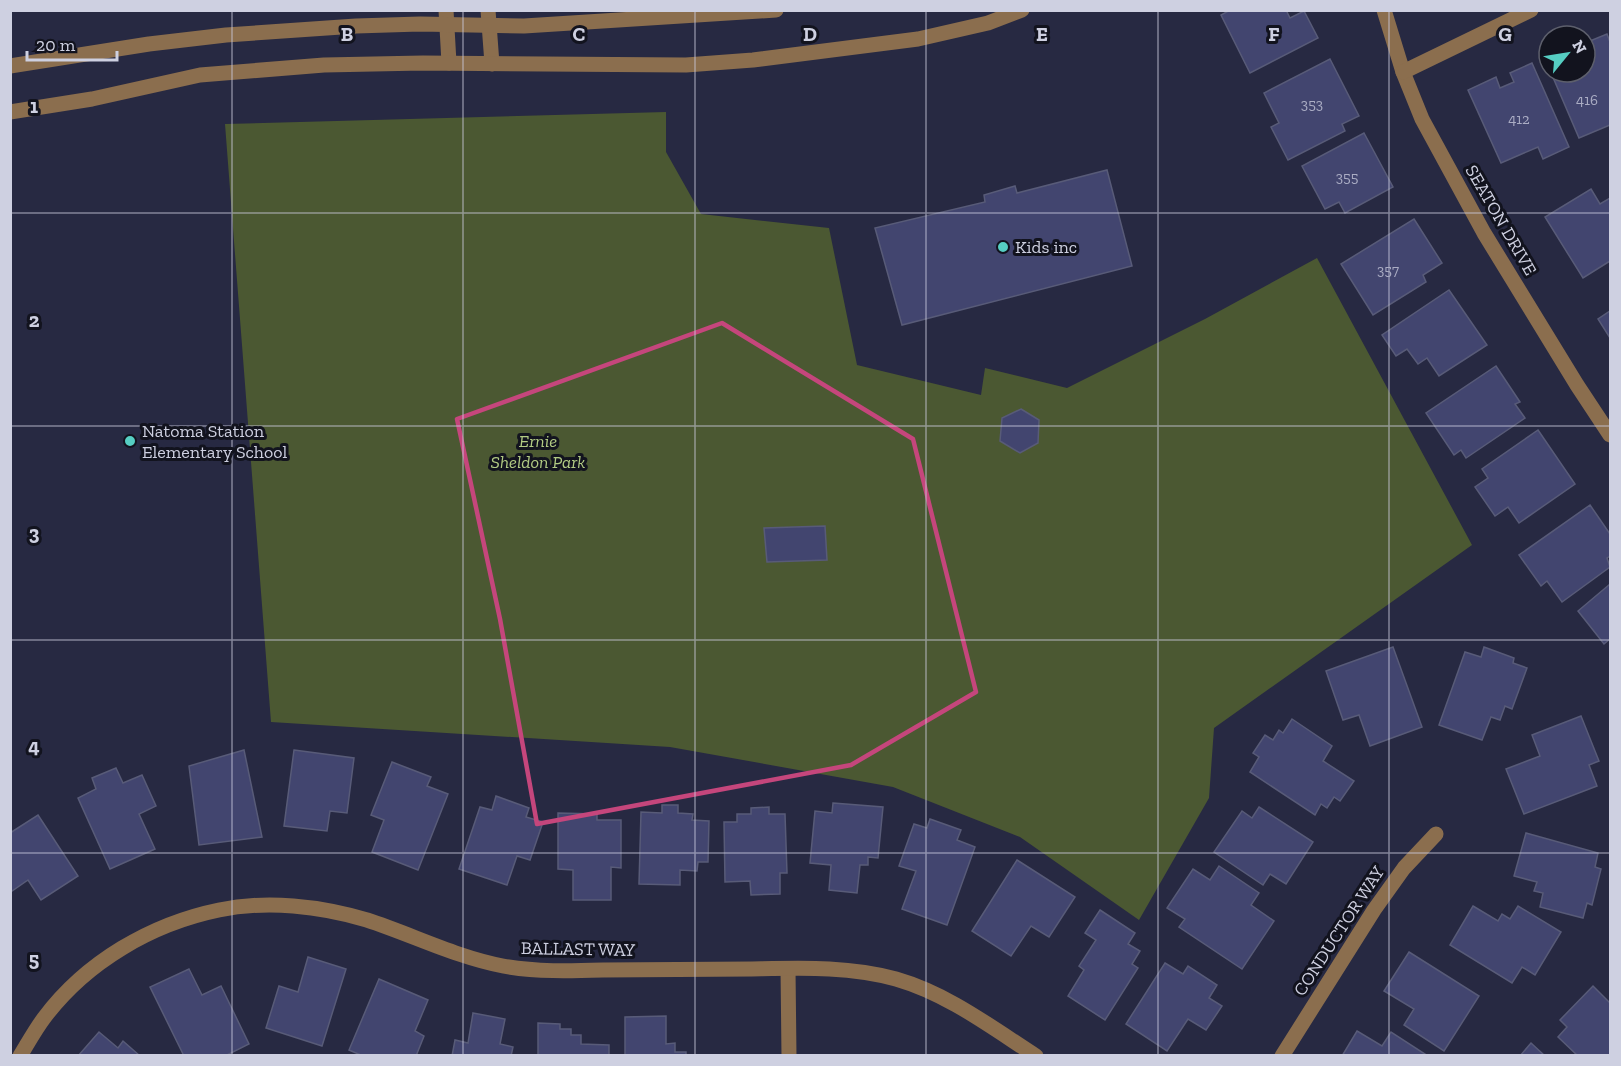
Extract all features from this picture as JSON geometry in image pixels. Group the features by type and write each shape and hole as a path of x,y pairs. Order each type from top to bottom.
{"street":[{"path":"10,66 148,44 226,35 447,18 488,18 524,26 776,10"},
{"path":"10,112 92,99 200,75 324,65 686,64 753,60 918,39 988,23 1022,10"},
{"name":"SEATON DRIVE","path":"1384,10 1403,72 1422,119 1484,233 1577,385 1611,435"},
{"path":"1403,72 1531,10"},
{"path":"447,18 449,63"},
{"path":"488,18 492,64"},
{"name":"CONDUCTOR WAY","path":"1282,1056 1374,910 1404,868 1436,834"},
{"name":"BALLAST WAY","path":"20,1056 43,1018 63,995 109,956 162,927 220,910 250,906 310,907 340,913 369,921 458,955 505,966 552,971 837,969 867,973 916,986 953,1002 1036,1056"},
{"path":"788,969 789,1056"}],"highlighted area":[{"path":"722,323 913,439 976,692 851,765 537,824 500,619 457,419"}],"green space":[{"name":"Ernie Sheldon Park","path":"666,112 666,152 701,214 829,228 857,365 981,395 985,368 1067,388 1205,319 1317,258 1472,545 1214,728 1209,798 1139,920 1020,837 893,787 670,747 271,722 225,124"}],"building":[{"path":"1230,10 1286,10 1290,18 1304,11 1318,38 1250,73 1221,15"},
{"path":"1607,34 1610,42 1610,125 1579,138 1556,84 1597,84 1597,38"},
{"path":"1330,59 1359,116 1342,124 1345,131 1288,160 1271,127 1279,123 1264,93"},
{"path":"1532,63 1537,74 1537,84 1541,84 1569,147 1543,159 1538,147 1501,163 1468,90 1496,77 1500,88 1514,82 1510,73"},
{"path":"1364,133 1393,187 1345,213 1339,202 1325,209 1302,166"},
{"name":"Kids inc","path":"1107,170 1132,266 902,325 875,228 985,202 984,195 1015,186 1017,193"},
{"path":"1591,189 1600,204 1610,198 1610,261 1583,278 1545,217"},
{"path":"1414,219 1442,263 1423,275 1426,282 1373,315 1341,264"},
{"path":"1449,290 1487,345 1439,376 1427,358 1418,364 1407,349 1396,356 1382,335"},
{"path":"1610,311 1610,338 1598,319"},
{"path":"1496,366 1520,402 1515,404 1525,418 1466,458 1461,450 1454,455 1426,413"},
{"path":"1021,409 1039,420 1038,443 1020,453 1000,441 1002,418"},
{"path":"1538,430 1575,484 1519,523 1508,507 1495,516 1475,487 1488,478 1482,469"},
{"path":"1590,505 1610,534 1610,556 1607,558 1610,567 1562,602 1547,581 1541,586 1519,555"},
{"path":"825,526 827,560 767,562 764,528"},
{"path":"1610,584 1610,639 1604,644 1578,611"},
{"path":"1393,647 1422,727 1370,746 1359,715 1343,720 1326,671"},
{"path":"1484,647 1514,658 1513,663 1527,668 1512,709 1505,706 1500,720 1491,717 1482,740 1439,725 1465,652 1481,657"},
{"path":"1581,716 1599,761 1589,765 1597,786 1524,814 1506,769 1540,756 1532,735"},
{"path":"1292,719 1332,746 1323,761 1354,781 1340,801 1334,797 1327,808 1321,804 1315,815 1250,772 1259,757 1253,753 1265,735 1273,740 1279,730 1283,733"},
{"path":"244,750 262,837 199,845 189,766"},
{"path":"294,750 354,758 347,813 330,811 327,831 284,826"},
{"path":"392,762 431,777 427,786 448,794 418,870 372,852 384,820 371,815"},
{"path":"116,768 123,783 142,775 156,806 139,814 155,849 110,869 78,798 96,789 92,778"},
{"path":"496,796 529,808 526,817 543,822 530,860 517,856 507,885 459,869 480,807 492,810"},
{"path":"833,803 883,807 878,858 868,857 868,865 860,865 857,893 829,890 831,865 810,863 815,811 832,813"},
{"path":"662,805 678,805 678,813 693,814 692,820 709,821 708,862 698,862 697,871 680,870 680,885 639,884 641,812 662,813"},
{"path":"769,807 769,814 785,814 787,873 780,873 780,894 751,895 750,881 725,882 724,822 737,822 737,814 751,814 751,808"},
{"path":"1259,807 1313,842 1286,884 1270,874 1263,885 1214,852 1242,811 1252,818"},
{"path":"558,813 597,814 597,820 621,820 621,868 611,867 611,900 573,900 573,870 558,869"},
{"path":"38,815 78,876 41,900 28,880 12,891 10,889 10,833"},
{"path":"930,819 961,830 957,840 975,847 947,925 902,909 916,871 899,866 914,824 927,828"},
{"path":"1526,833 1598,853 1595,867 1601,869 1592,905 1587,903 1583,918 1540,907 1543,893 1534,891 1537,882 1514,876"},
{"path":"1017,860 1075,897 1049,937 1031,926 1011,956 972,931"},
{"path":"1219,866 1259,893 1251,905 1274,921 1242,969 1179,927 1185,919 1167,908 1193,869 1210,880"},
{"path":"1473,906 1498,921 1502,914 1510,919 1518,906 1561,932 1535,975 1522,967 1512,983 1450,945"},
{"path":"1100,910 1135,933 1128,944 1140,951 1132,964 1138,968 1105,1020 1068,996 1084,970 1079,966 1096,940 1085,933"},
{"path":"1409,952 1479,996 1444,1051 1404,1025 1414,1009 1384,991"},
{"path":"308,957 346,969 322,1046 266,1028 279,986 298,992"},
{"path":"1165,963 1183,974 1188,966 1217,985 1209,998 1222,1006 1206,1030 1188,1019 1167,1051 1126,1024"},
{"path":"189,969 202,995 221,986 249,1044 225,1056 184,1056 150,987"},
{"path":"379,979 428,1000 415,1031 424,1036 416,1056 363,1056 349,1050"},
{"path":"1593,986 1610,1003 1610,1056 1578,1056 1558,1037 1567,1027 1560,1020"},
{"path":"473,1013 505,1019 500,1044 513,1047 511,1056 452,1056 455,1040 468,1043"},
{"path":"666,1016 666,1044 675,1043 675,1052 686,1052 686,1056 625,1056 625,1017"},
{"path":"538,1023 560,1024 560,1029 571,1029 571,1035 581,1035 581,1044 609,1045 609,1056 538,1056"},
{"path":"1357,1031 1382,1046 1391,1032 1428,1056 1342,1056"},
{"path":"99,1032 118,1048 123,1041 140,1056 78,1056"},
{"path":"1531,1043 1545,1056 1520,1056"}],"place":[{"name":"Kids inc","path":"1003,247"},
{"name":"Natoma Station Elementary School","path":"130,441"}]}
